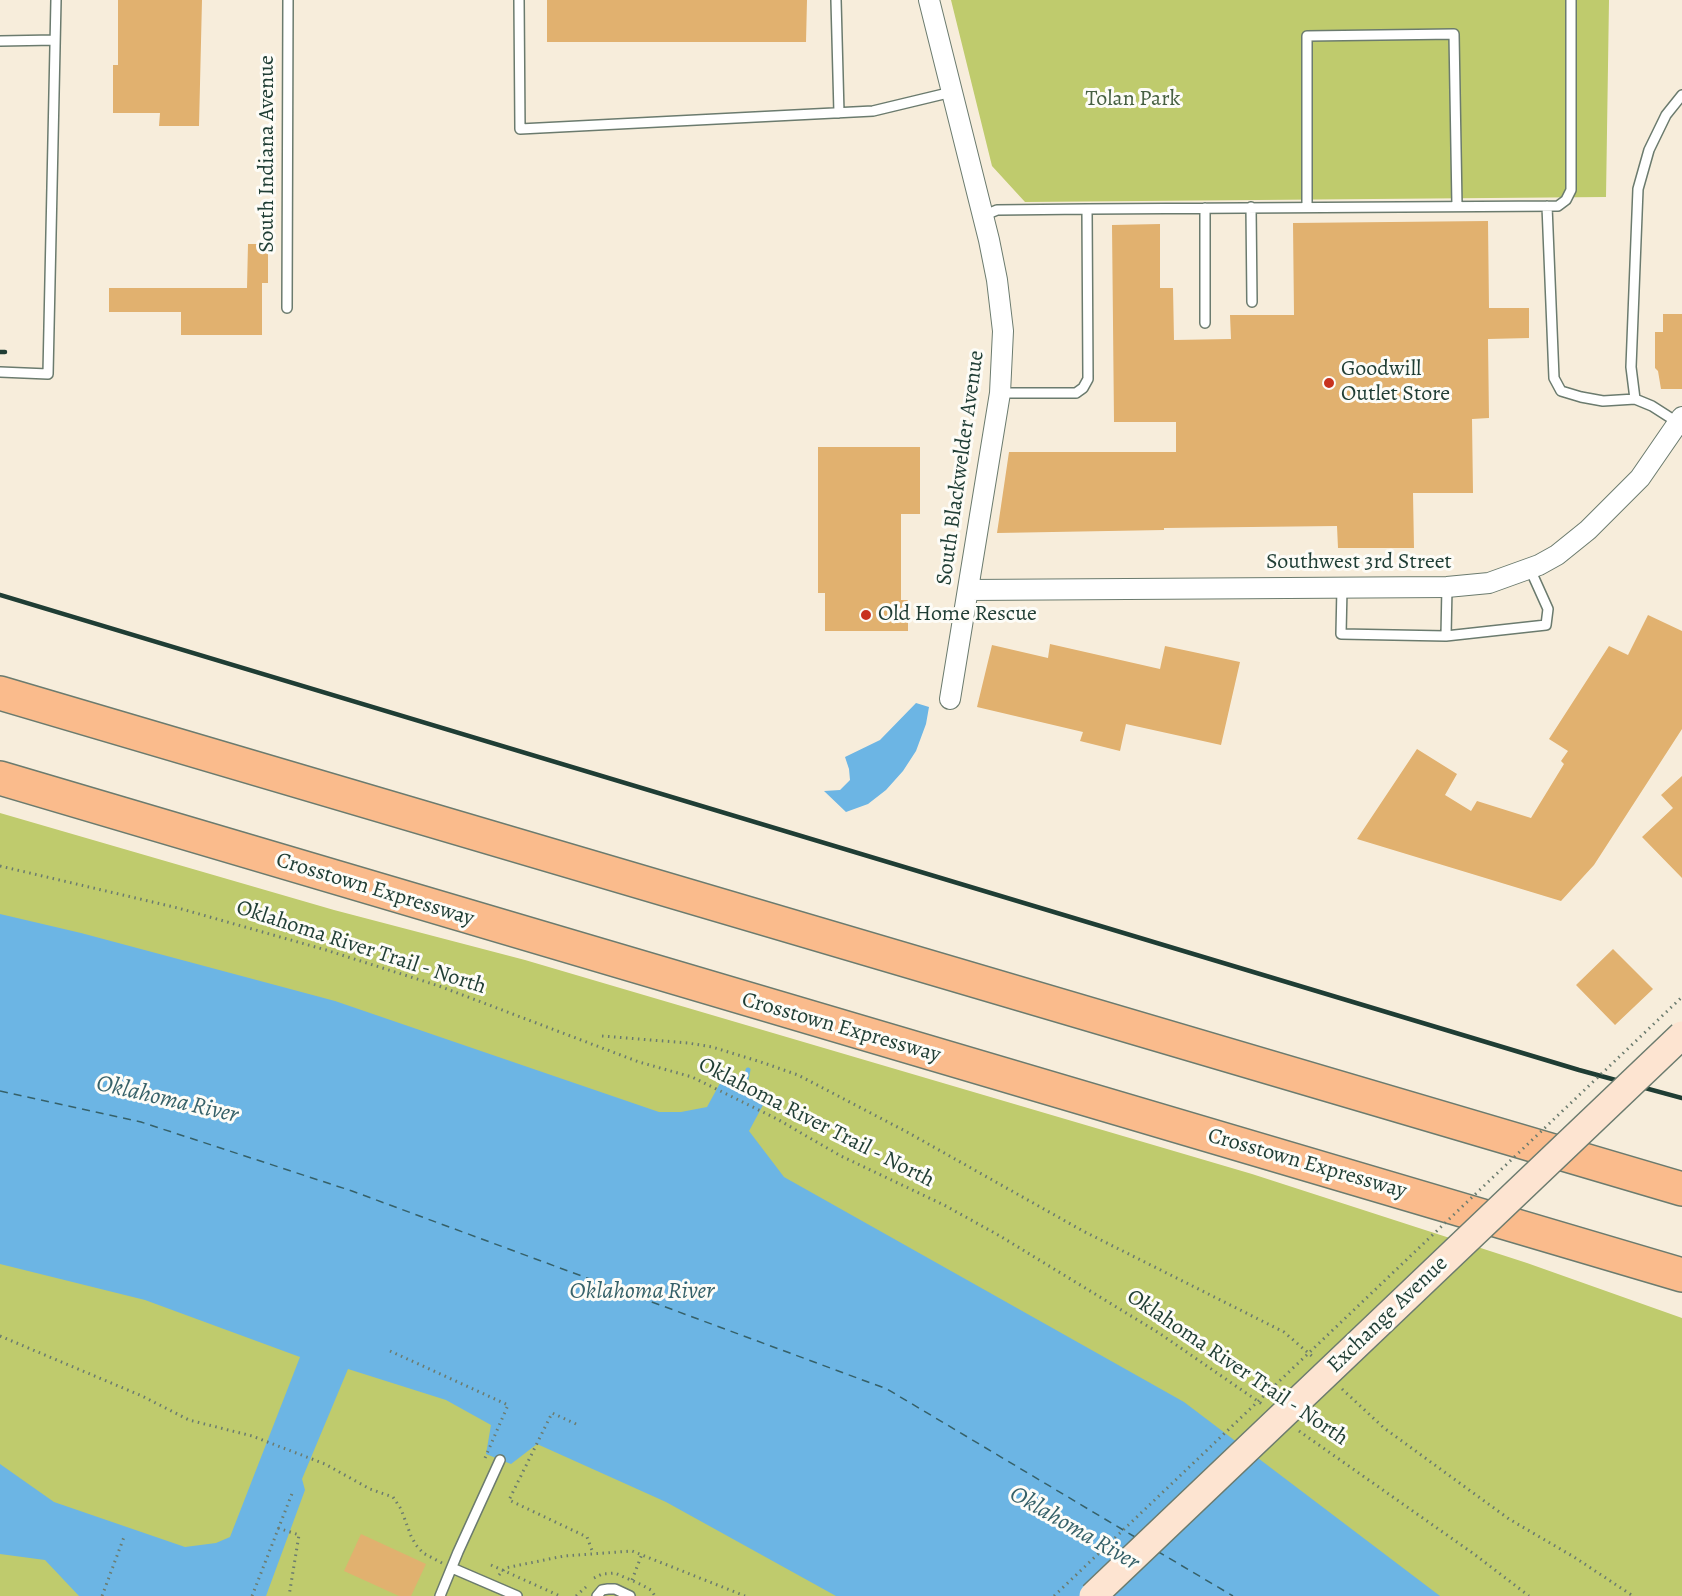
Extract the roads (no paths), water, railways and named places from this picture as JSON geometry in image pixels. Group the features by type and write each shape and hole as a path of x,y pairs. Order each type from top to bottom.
{"highway":[{"path":"0,693 1682,1189"},
{"name":"Crosstown Expressway","path":"0,778 1682,1275"},
{"path":"1526,1228 1682,1293"}],"main road":[{"name":"Exchange Avenue","path":"1093,1596 1682,1035"}],"street":[{"name":"South Blackwelder Avenue","path":"929,0 994,259 1000,304 1002,358 1000,393 950,699"},
{"name":"Southwest 3rd Street","path":"968,590 1447,587 1489,583 1530,569 1557,555 1573,542 1627,491 1652,463 1680,420"}],"lane":[{"path":"0,372 48,374 56,0"},
{"name":"South Indiana Avenue","path":"287,308 288,0"},
{"path":"519,0 520,129 873,111 952,92"},
{"path":"836,0 839,113"},
{"path":"983,216 997,210 1558,206 1566,200 1571,190 1571,0"},
{"path":"1307,207 1307,36 1454,34 1457,206"},
{"path":"0,41 55,40"},
{"path":"1635,399 1630,367 1638,189 1649,150 1666,115 1682,95"},
{"path":"1547,206 1554,378 1562,392 1603,401 1635,399 1680,420"},
{"path":"1251,207 1252,302"},
{"path":"1205,208 1205,323"},
{"path":"1000,393 1076,393 1083,388 1088,379 1087,209"},
{"path":"1342,588 1341,634 1446,636 1546,625 1548,609 1530,569"},
{"path":"1446,636 1447,587"},
{"path":"440,1596 500,1460"},
{"path":"452,1568 517,1596"},
{"path":"597,1596 602,1590 608,1589 628,1595"}],"water":[{"path":"916,703 929,707 926,724 916,751 903,771 886,790 868,804 846,812 824,791 840,790 850,780 845,757 880,740"},
{"name":"Oklahoma River","path":"0,914 81,933 335,1001 659,1112 681,1112 707,1107 725,1074 769,1094 749,1131 784,1177 1184,1402 1440,1596 836,1596 666,1502 537,1444 511,1464 486,1454 491,1425 446,1400 348,1369 302,1479 305,1490 266,1596 79,1596 45,1560 0,1554 0,1464 54,1502 185,1547 216,1543 230,1537 300,1357 145,1300 0,1264"}],"waterway":[{"path":"744,1089 748,1070"}],"railway":[{"path":"0,352 5,352"},
{"path":"0,595 1579,1070 1682,1098"}],"place":[{"name":"Goodwill Outlet Store","path":"1329,383"},
{"name":"Old Home Rescue","path":"866,615"}],"park label":[{"name":"Tolan Park","path":"1133,100"}]}
